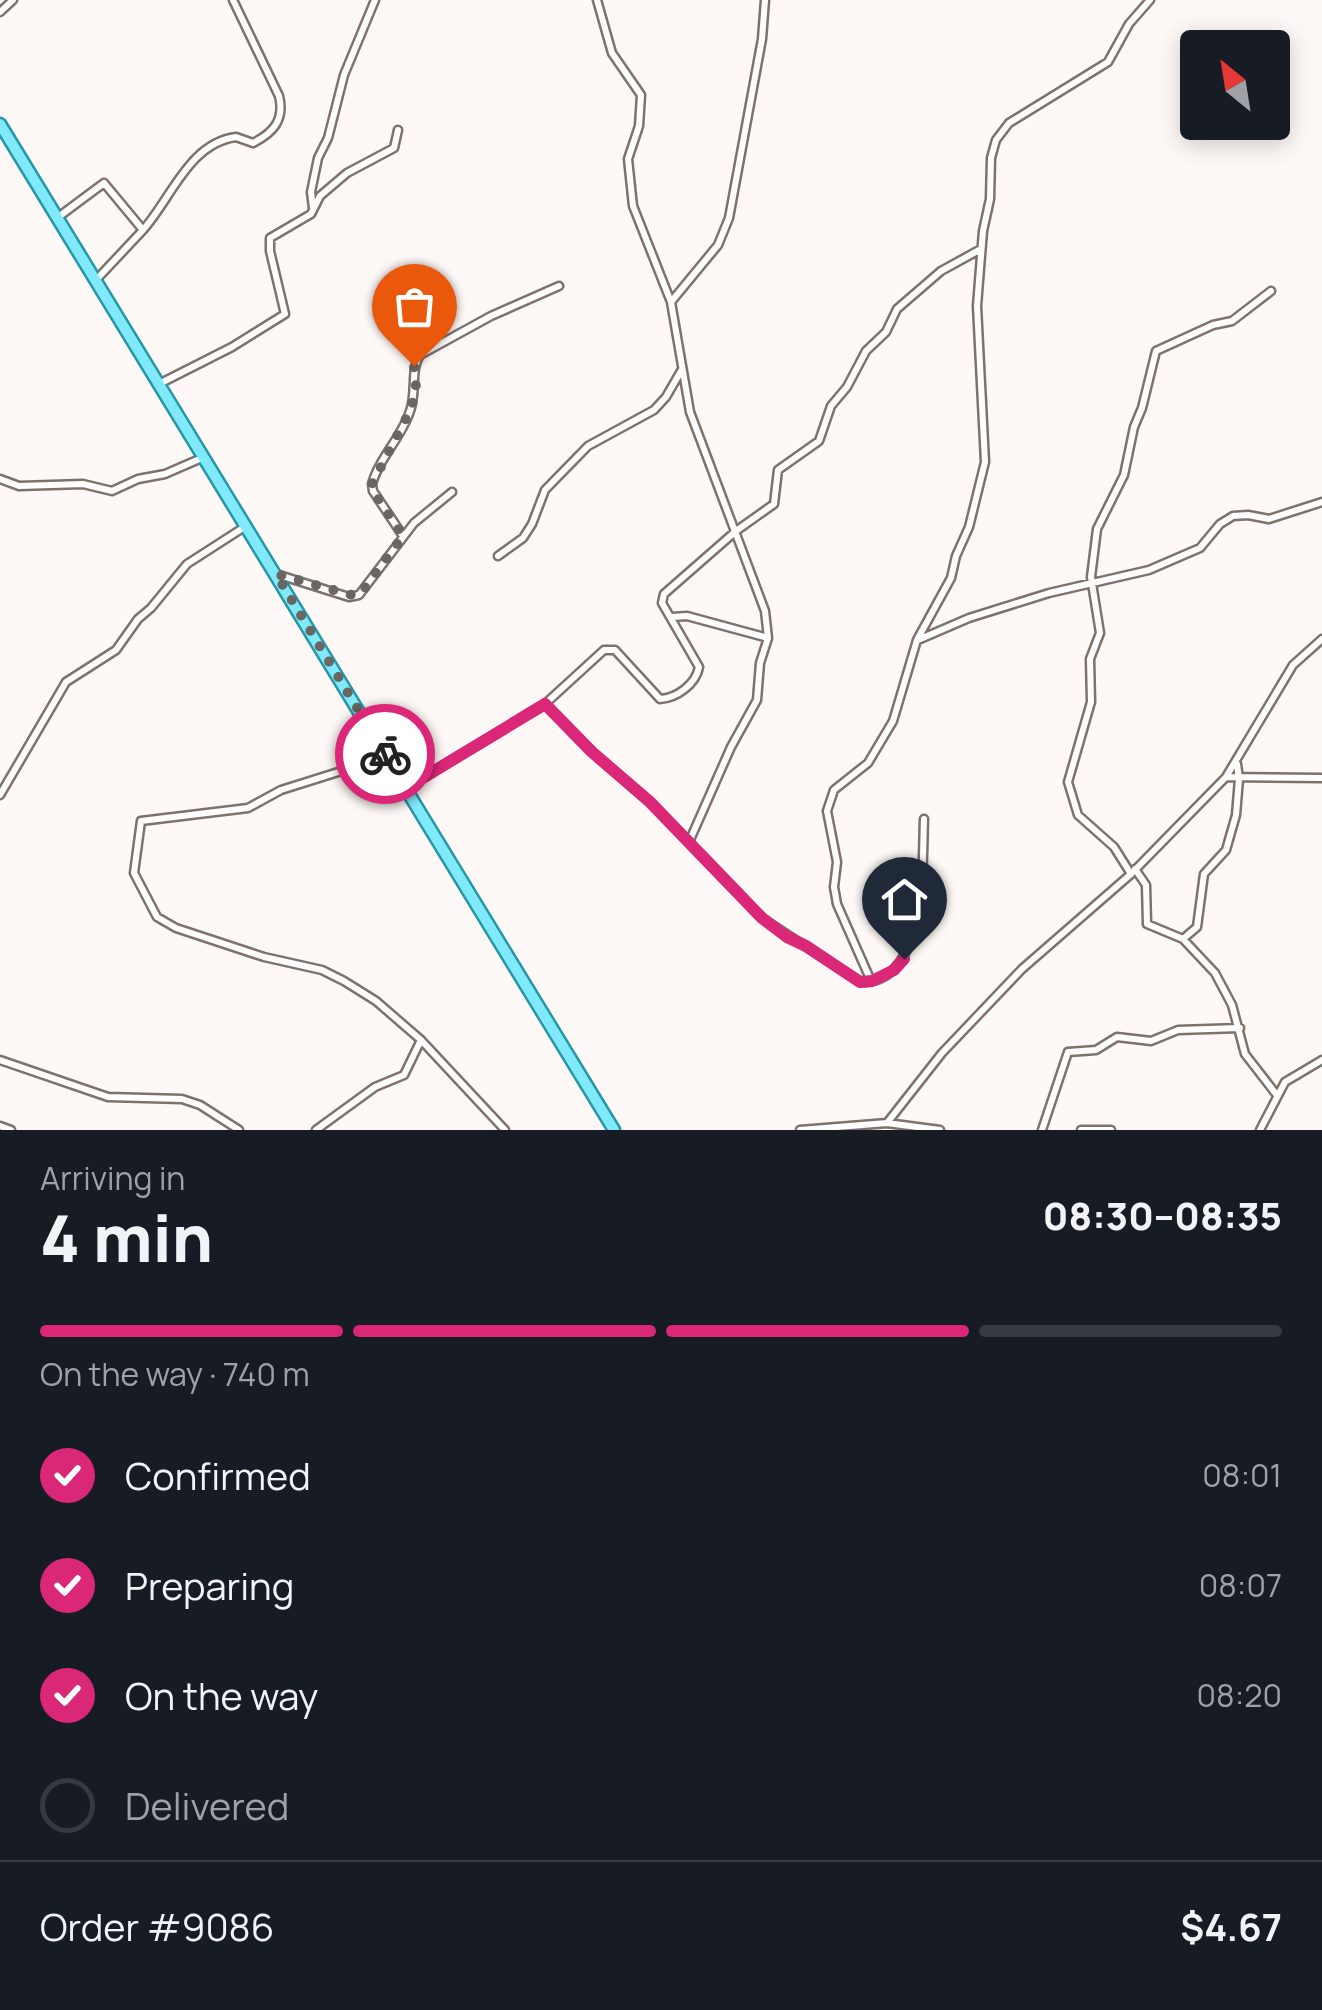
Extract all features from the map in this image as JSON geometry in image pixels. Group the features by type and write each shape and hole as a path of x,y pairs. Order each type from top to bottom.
{"main road":[{"path":"0,124 614,1130"}],"street":[{"path":"0,12 13,0"},
{"path":"96,280 156,216 178,178 213,144 236,137 252,144 277,126 282,104 233,0"},
{"path":"313,210 318,158 328,138 344,75 376,0"},
{"path":"598,0 612,54 641,95 642,110 628,159 632,200 671,302 690,412 765,611 768,638 752,712 689,842"},
{"path":"671,302 718,245 730,218 762,39 765,0"},
{"path":"872,981 837,904 837,862 827,810 834,790 868,763 892,721 917,640 951,578 969,527 984,467 977,306 992,158 1002,130 1108,62 1130,24 1150,0"},
{"path":"158,384 232,347 285,314 269,241 277,232 308,217 320,196 346,173 394,148 398,130"},
{"path":"57,218 104,183 143,230"},
{"path":"406,788 545,704 604,650 610,648 660,699 685,689 699,667 662,603 664,594 736,531 774,504 778,470 819,441 831,406 848,388 866,351 886,332 896,309 941,271 982,250"},
{"path":"403,536 372,484 411,409 416,360 420,354 491,316 559,286"},
{"path":"1272,291 1232,321 1156,351 1124,475 1096,529 1092,583 1100,634 1090,659 1092,702 1072,766 1070,792 1078,815 1114,847 1146,885 1147,924 1183,939 1215,973 1240,1028 1249,1062 1276,1094"},
{"path":"498,556 523,538 544,490 588,446 654,410 682,368"},
{"path":"0,479 19,486 83,484 112,491 204,457"},
{"path":"276,574 355,596 403,536 452,492"},
{"path":"917,640 997,609 1149,570 1195,551 1233,516 1248,514 1269,520 1322,502"},
{"path":"0,795 66,682 116,650 187,564 246,526"},
{"path":"670,617 686,616 768,638"},
{"path":"886,1123 942,1053 1022,969 1133,872 1226,777 1293,664 1322,640"},
{"path":"545,704 762,918 860,982 872,981 901,965 911,942 918,906 924,819"},
{"path":"387,757 281,790 248,808 140,821 134,873 151,908 164,923 264,957 322,970 376,1000 421,1040 505,1130"},
{"path":"1183,939 1197,927 1204,874 1226,850 1236,816 1237,763"},
{"path":"1226,777 1322,778"},
{"path":"1042,1130 1068,1052 1096,1050 1118,1037 1151,1041 1178,1030 1240,1028"},
{"path":"316,1130 375,1087 404,1075 421,1040"},
{"path":"0,1060 108,1097 182,1099 200,1105 238,1130"},
{"path":"1260,1130 1276,1094 1292,1076 1322,1060"},
{"path":"800,1130 886,1123 940,1130"},
{"path":"0,1126 11,1130"},
{"path":"1082,1130 1111,1130"}],"way so far":[{"path":"385,754 276,574 355,596 403,536 372,484 411,409 416,387 414,366"}],"route":[{"path":"385,754 406,788 545,704 592,752 650,802 762,918 787,937 860,982 872,981 894,970 904,959"}]}
